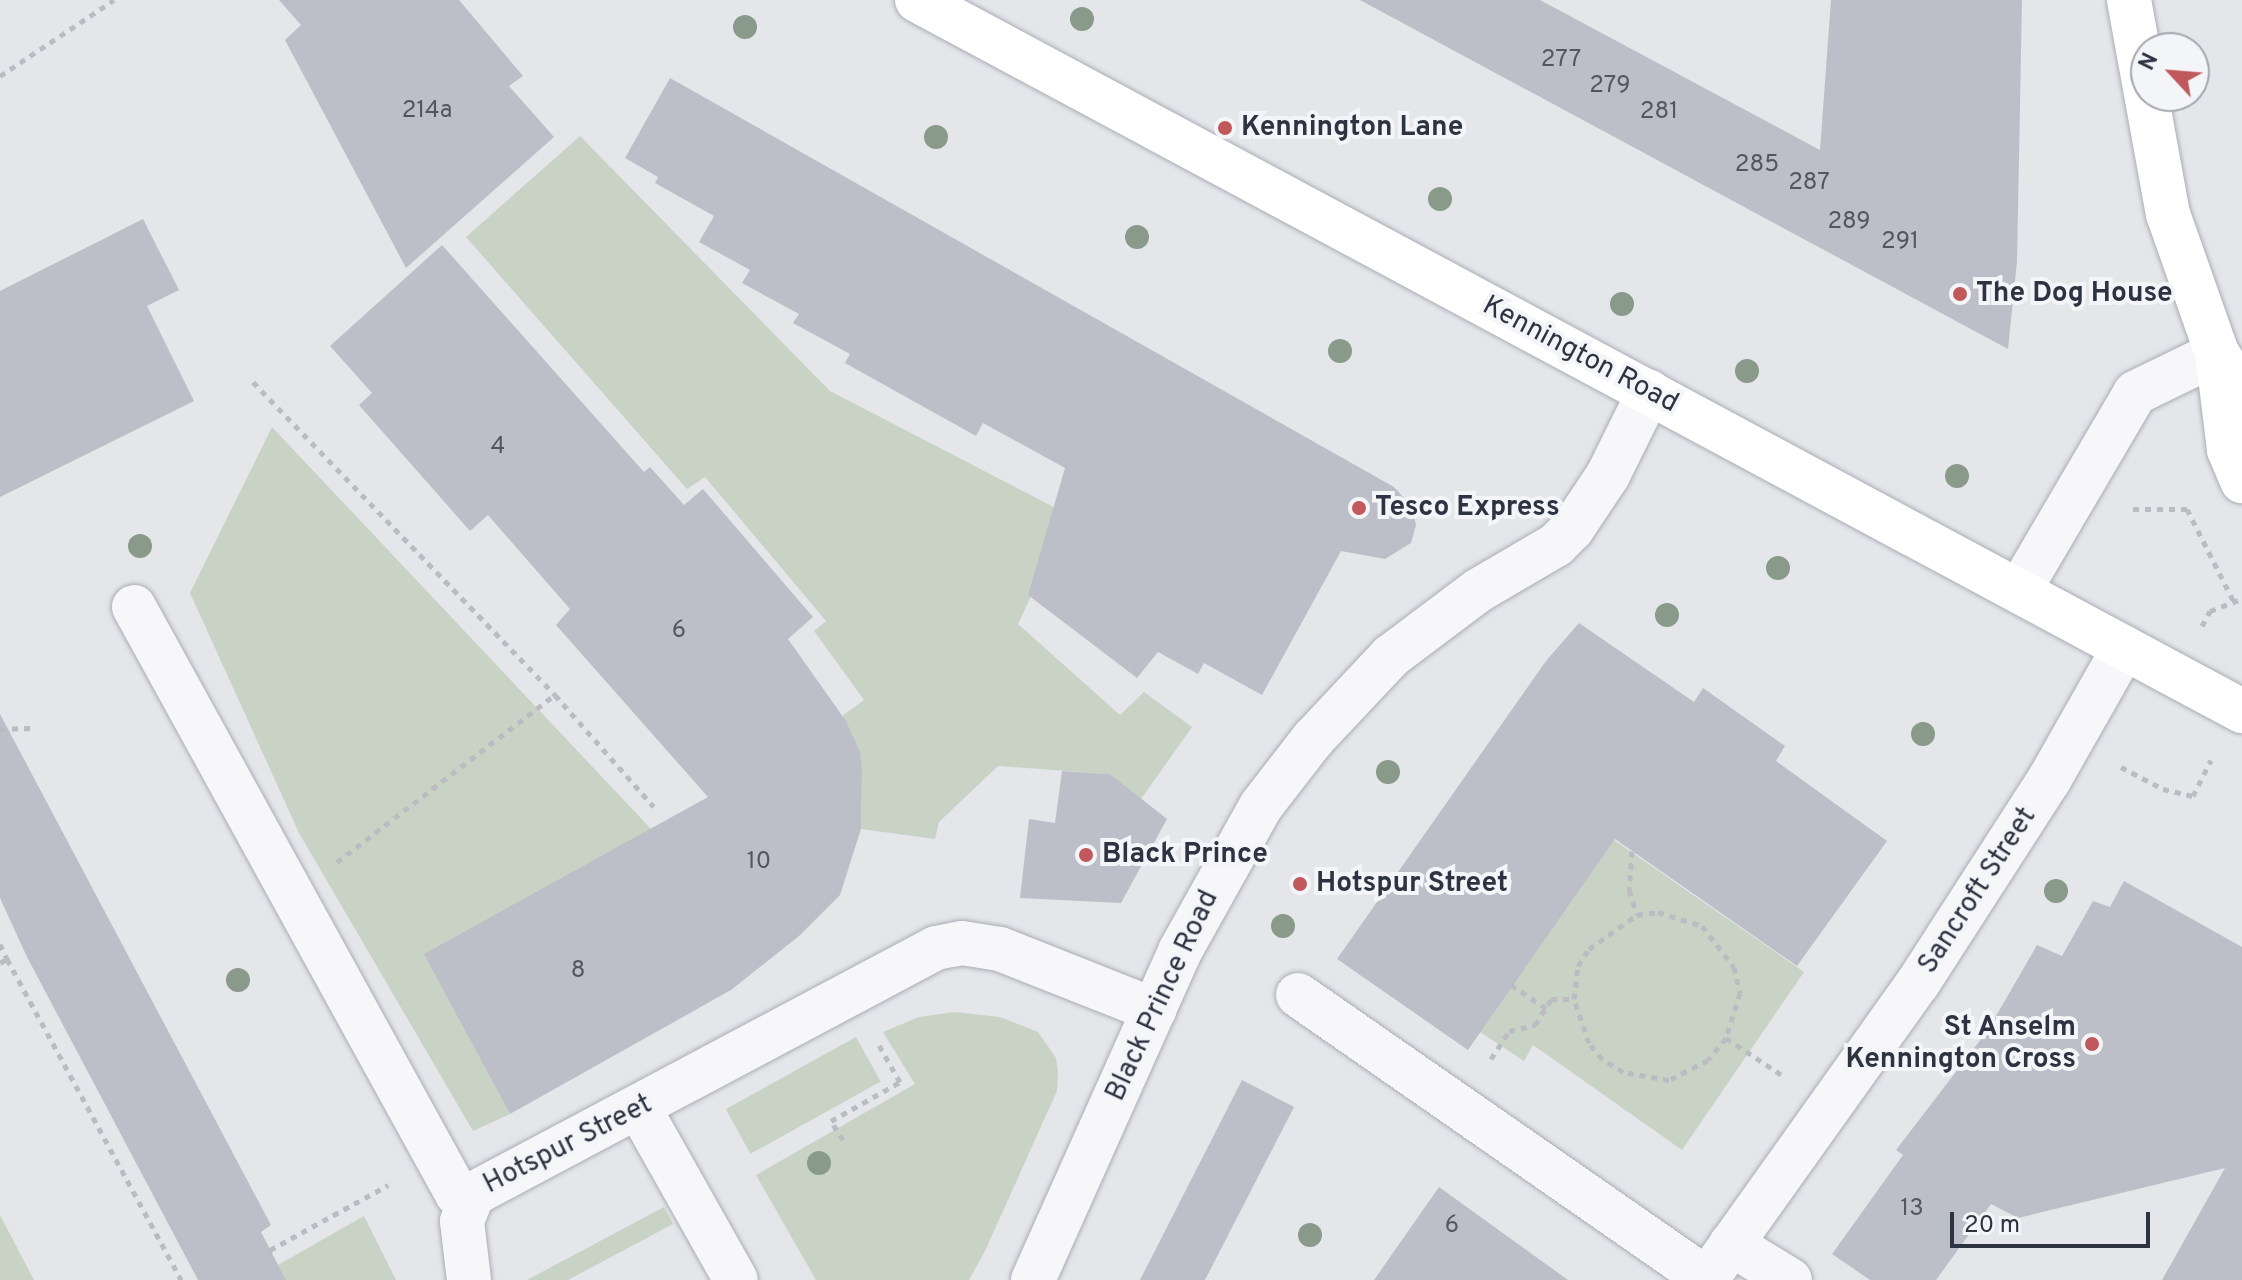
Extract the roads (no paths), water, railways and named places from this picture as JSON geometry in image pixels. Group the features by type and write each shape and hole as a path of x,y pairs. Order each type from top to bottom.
{"main road":[{"name":"Kennington Road","path":"917,0 2242,711"},
{"path":"2129,0 2168,214 2217,353 2229,450 2242,481"},
{"path":"2217,353 2242,392"}],"street":[{"path":"2019,591 2135,393 2217,353"},
{"name":"Black Prince Road","path":"1033,1280 1154,1010 1235,848 1284,774 1348,699 1411,639 1479,590 1556,545 1583,516 1608,475 1649,392"},
{"name":"Hotspur Street","path":"134,607 457,1194 473,1194 936,948 979,944 1032,960 1154,1010"},
{"name":"Sancroft Street","path":"1706,1280 1990,874 2124,648"},
{"path":"1298,995 1706,1280"},
{"path":"639,1108 736,1280"},
{"path":"469,1280 462,1221 473,1194"},
{"path":"1731,1244 1790,1280"}],"place":[{"name":"Kennington Lane","path":"1225,128"},
{"name":"The Dog House","path":"1960,294"},
{"name":"Tesco Express","path":"1359,508"},
{"name":"Black Prince","path":"1086,855"},
{"name":"Hotspur Street","path":"1300,884"},
{"name":"St Anselm Kennington Cross","path":"2092,1044"}]}
